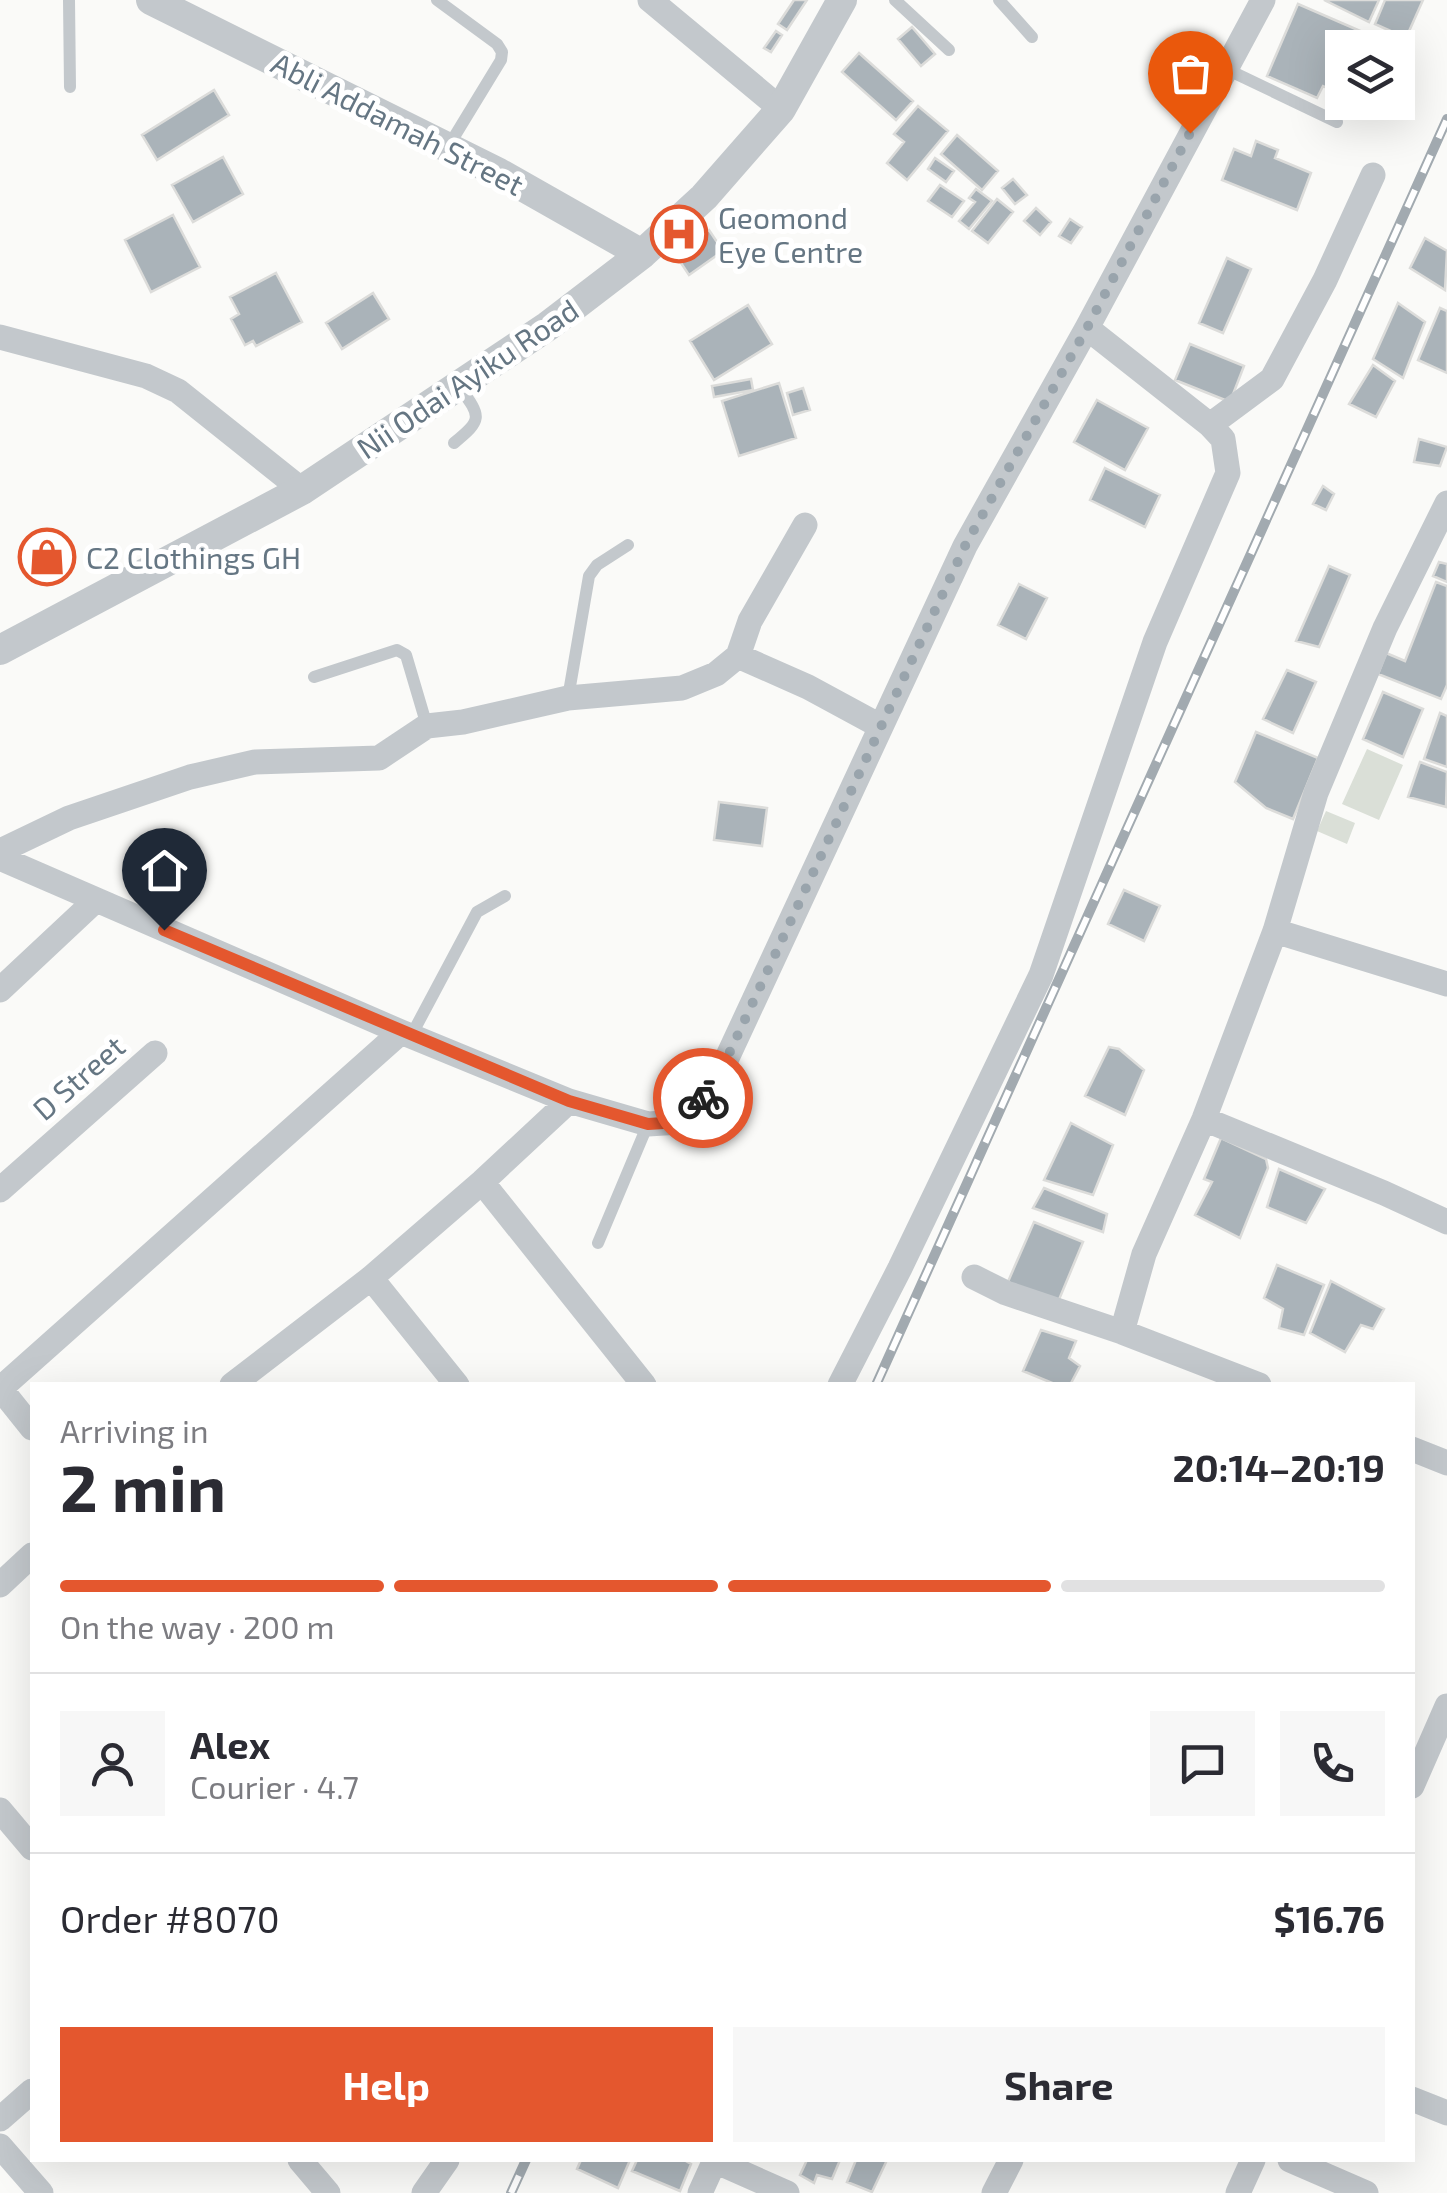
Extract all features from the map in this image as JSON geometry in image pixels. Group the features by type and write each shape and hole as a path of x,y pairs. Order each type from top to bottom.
{"street":[{"name":"Abli Addamah Street","path":"151,0 448,147 642,254"},
{"path":"650,0 781,110"},
{"name":"Nii Odai Ayiku Road","path":"0,650 302,490 548,326 642,254 704,197 781,110 842,0"},
{"path":"0,855 96,900 569,1101 648,1124 680,1122 714,1086 965,546 1263,0"},
{"path":"1210,425 1272,379 1325,280 1373,175"},
{"path":"842,1382 1041,975 1155,642 1228,473 1222,439 1210,425 1087,328"},
{"path":"0,337 146,376 178,391 302,490"},
{"path":"1122,1332 1144,1254 1204,1119 1275,931 1316,793 1385,628 1447,503"},
{"path":"0,855 69,818 190,777 256,762 379,758 427,726 463,722 568,698 682,688 716,674 738,656 750,621 805,525"},
{"path":"738,656 808,687 880,726"},
{"path":"0,990 96,900"},
{"path":"1275,931 1447,984"},
{"path":"30,1426 0,1388 406,1034"},
{"name":"D Street","path":"0,1190 154,1053"},
{"path":"245,1381 371,1278 569,1101"},
{"path":"1204,1119 1384,1192 1447,1222"},
{"path":"482,1182 642,1382"},
{"path":"974,1277 1251,1382"},
{"path":"371,1278 455,1382"},
{"path":"1415,1450 1447,1464"},
{"path":"0,1585 29,1566"},
{"path":"1415,1779 1447,1706"},
{"path":"0,1810 30,1846"},
{"path":"0,2118 30,2094"},
{"path":"1415,2100 1447,2113"},
{"path":"0,2146 41,2193"},
{"path":"302,2162 328,2193"},
{"path":"424,2193 446,2162"},
{"path":"700,2193 714,2162"},
{"path":"719,2162 786,2193"},
{"path":"994,2193 1011,2162"},
{"path":"1238,2193 1246,2162"},
{"path":"1295,2162 1366,2193"}],"lane":[{"path":"69,0 70,87"},
{"path":"437,0 497,44 502,52 501,60 448,147"},
{"path":"894,0 949,50"},
{"path":"999,0 1032,37"},
{"path":"1224,68 1337,122"},
{"path":"454,443 473,428 477,419 476,410 458,386"},
{"path":"568,698 589,576 597,565 628,545"},
{"path":"314,678 397,650 406,655 427,726"},
{"path":"406,1034 477,912 505,896"},
{"path":"598,1244 648,1124"}],"shaded area":[{"path":"1367,749 1403,765 1379,820 1342,804"},
{"path":"1326,811 1355,823 1347,844 1317,831"}],"building":[{"path":"794,0 807,0 787,30 778,24"},
{"path":"1324,0 1379,0 1369,22"},
{"path":"1385,0 1423,0 1410,30 1388,30 1375,24"},
{"path":"1298,4 1358,30 1325,30 1325,87 1317,98 1267,76"},
{"path":"912,27 935,54 921,66 898,39"},
{"path":"776,31 782,35 771,52 764,48"},
{"path":"859,53 913,101 896,120 842,72"},
{"path":"214,90 229,115 157,160 142,135"},
{"path":"918,106 948,131 907,180 887,163 904,142 894,134"},
{"path":"957,135 998,171 982,190 941,154"},
{"path":"1256,141 1278,150 1275,158 1311,173 1297,210 1222,180 1234,149 1251,156"},
{"path":"223,157 243,194 193,222 172,185"},
{"path":"935,158 954,171 946,182 928,169"},
{"path":"1013,179 1027,195 1015,204 1002,188"},
{"path":"940,185 964,201 952,217 928,201"},
{"path":"976,189 992,201 969,229 959,221 975,202 969,198"},
{"path":"997,199 1013,212 988,243 972,231"},
{"path":"1036,208 1051,222 1040,235 1024,221"},
{"path":"173,215 200,267 151,292 125,240"},
{"path":"1070,219 1082,227 1071,243 1059,236"},
{"path":"709,230 723,251 689,275 675,254"},
{"path":"1425,238 1447,251 1445,290 1410,268"},
{"path":"1227,258 1251,269 1223,333 1199,323"},
{"path":"276,273 302,322 256,346 253,341 245,345 231,319 239,314 230,297"},
{"path":"373,293 389,319 342,349 326,323"},
{"path":"1398,303 1425,322 1403,378 1373,359"},
{"path":"748,305 772,344 714,380 690,341"},
{"path":"1440,308 1447,311 1447,373 1418,360"},
{"path":"1190,344 1244,366 1230,402 1175,380"},
{"path":"1373,365 1395,381 1376,417 1349,404"},
{"path":"751,379 753,390 714,397 712,386"},
{"path":"779,383 796,438 739,456 722,401"},
{"path":"803,388 810,410 793,415 787,393"},
{"path":"1097,400 1148,428 1125,470 1074,442"},
{"path":"1419,439 1447,447 1440,466 1414,462"},
{"path":"1105,468 1160,495 1145,527 1090,500"},
{"path":"1323,486 1334,494 1326,510 1313,504"},
{"path":"1439,562 1447,564 1447,582 1433,576"},
{"path":"1329,566 1350,575 1319,647 1296,641"},
{"path":"1436,582 1447,586 1447,685 1441,699 1378,674 1386,653 1405,661"},
{"path":"1019,584 1047,598 1026,639 998,625"},
{"path":"1287,670 1316,682 1293,733 1263,719"},
{"path":"1383,692 1423,709 1403,757 1363,739"},
{"path":"1440,713 1447,716 1447,767 1424,759"},
{"path":"1256,732 1318,758 1293,819 1266,808 1235,782"},
{"path":"1420,762 1447,772 1446,807 1408,797"},
{"path":"719,802 767,808 762,846 714,840"},
{"path":"1124,890 1160,906 1144,941 1108,924"},
{"path":"1109,1047 1119,1049 1144,1070 1125,1115 1085,1096"},
{"path":"1071,1123 1113,1145 1093,1195 1044,1180"},
{"path":"1221,1138 1266,1159 1268,1168 1240,1238 1195,1215 1212,1182 1204,1179"},
{"path":"1279,1169 1325,1189 1306,1223 1267,1207"},
{"path":"1044,1188 1107,1214 1103,1232 1033,1208"},
{"path":"1034,1222 1083,1242 1058,1302 1007,1284"},
{"path":"1277,1265 1324,1285 1304,1335 1279,1328 1283,1309 1264,1298"},
{"path":"1331,1281 1384,1309 1373,1329 1361,1325 1345,1352 1310,1333"},
{"path":"1041,1330 1076,1341 1069,1358 1080,1366 1072,1382 1050,1382 1023,1371"},
{"path":"580,2162 629,2162 618,2188 577,2169"},
{"path":"636,2162 691,2164 680,2191 632,2171"},
{"path":"806,2162 839,2162 832,2179 817,2175 814,2183 800,2175"},
{"path":"855,2162 886,2162 872,2192 847,2182"}],"railway":[{"path":"877,1382 1447,119"},
{"path":"511,2193 525,2162"}],"way so far":[{"path":"703,1098 714,1086 965,546 1190,133"}],"place":[{"name":"Geomond Eye Centre","path":"679,234"},
{"name":"C2 Clothings GH","path":"47,557"}],"route":[{"path":"164,930 569,1101 648,1124 680,1122 703,1098"}]}
